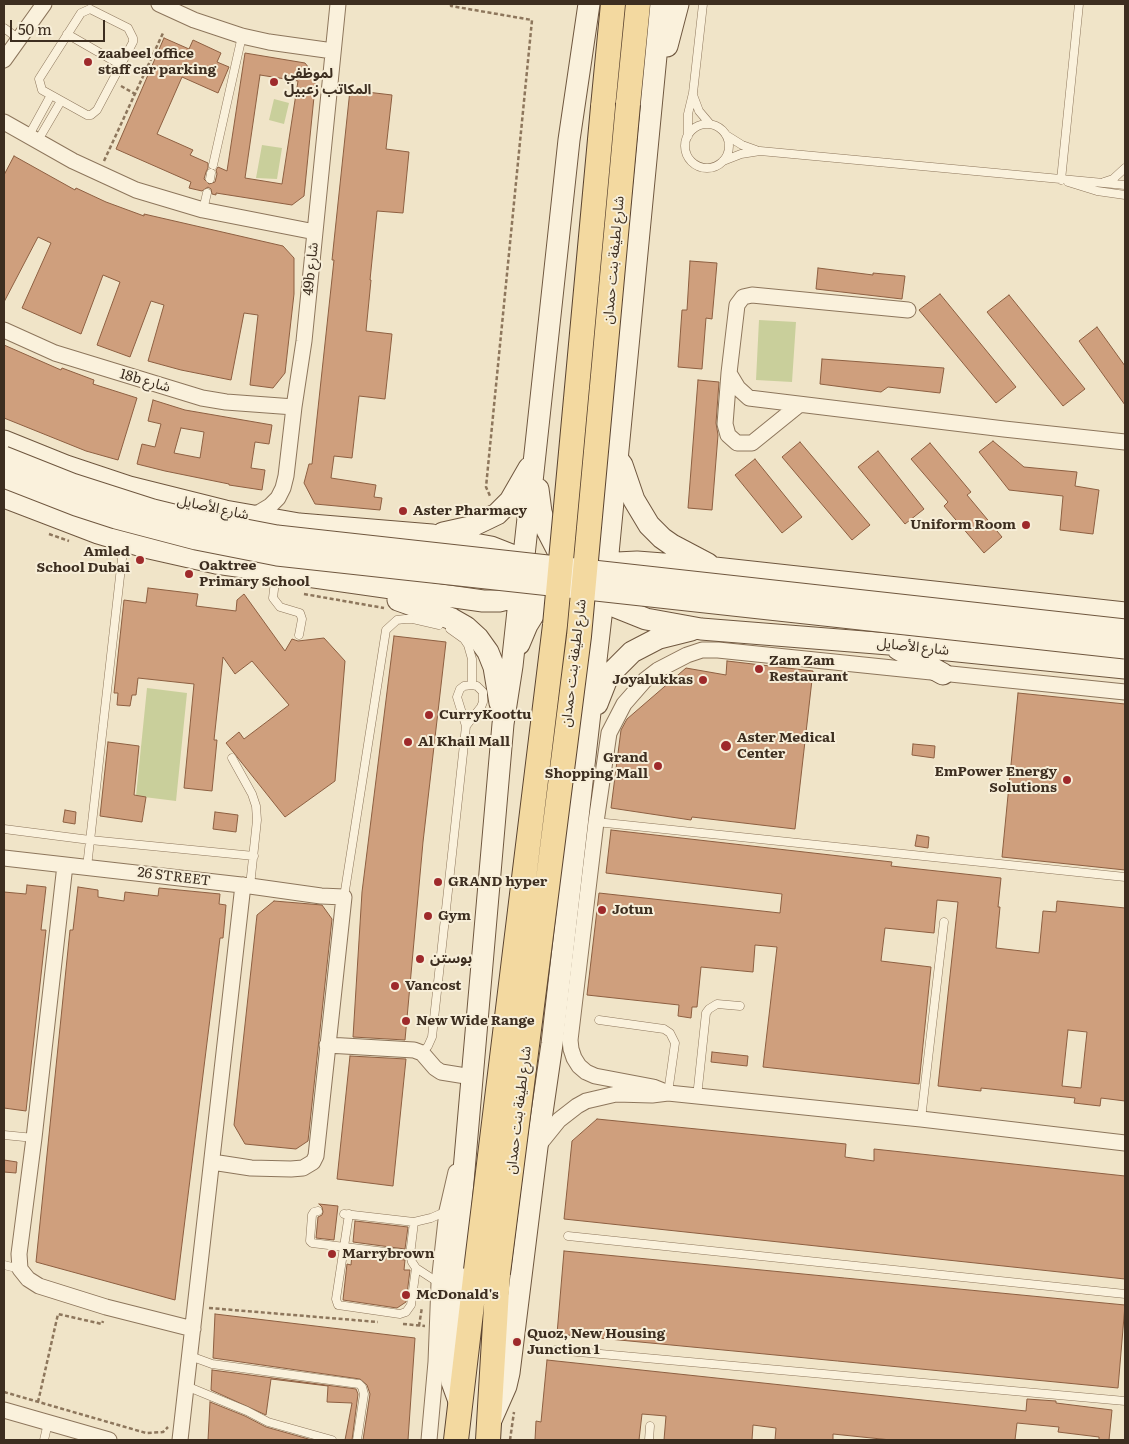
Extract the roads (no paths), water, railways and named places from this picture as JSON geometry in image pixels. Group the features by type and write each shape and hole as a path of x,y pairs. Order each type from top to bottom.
{"main road":[{"name":"شارع لطيفة بنت حمدان","path":"489,1431 487,1271 555,625 614,4"},
{"name":"شارع لطيفة بنت حمدان","path":"456,1440 460,1404 487,1271 579,636 638,4"}],"street":[{"path":"4,60 44,4"},
{"path":"159,4 194,20 242,36 269,42 333,51"},
{"name":"49b شارع","path":"250,516 270,506 278,498 286,476 304,341 338,4"},
{"path":"512,666 570,140 588,4"},
{"path":"489,1431 509,1373 552,1044 606,564 661,4"},
{"path":"656,69 670,39 678,4"},
{"path":"4,122 98,173 136,190 203,210 315,232"},
{"path":"799,405 756,441 747,444 737,443 728,436 725,418 739,300 747,295 908,310"},
{"name":"18b شارع","path":"4,330 55,353 202,398 226,402 294,407"},
{"path":"729,373 738,388 749,398 1125,442"},
{"path":"725,418 736,406 749,398"},
{"name":"شارع الأصايل","path":"4,441 66,466 129,487 193,504 299,524 432,535"},
{"path":"4,457 72,484 153,510 277,536 1125,630"},
{"path":"616,457 622,465 634,500 649,525 672,545 715,568"},
{"path":"4,497 98,533 216,563 483,602 499,601 519,596 552,582 570,569 616,457"},
{"path":"432,535 470,527 497,514 510,502 534,459"},
{"path":"534,459 541,512 550,537 570,569 602,598 616,607 646,619 701,629"},
{"path":"4,476 76,505 116,518 196,539 277,554 1125,648"},
{"path":"432,535 492,547 524,560 552,582 567,599 582,626 585,637 588,661 585,711 589,725"},
{"path":"570,569 637,562 715,568 1125,613"},
{"path":"512,666 527,626 552,582"},
{"path":"374,587 402,602 452,619 466,627 478,638 488,652 494,667 503,724"},
{"path":"589,725 606,681 632,652 659,638 701,629"},
{"name":"شارع الأصايل","path":"701,629 889,644 1125,668"},
{"path":"889,644 943,674"},
{"path":"1125,692 718,650 702,650 687,655 658,670 645,680 624,704 609,734 586,900 570,1040 574,1058 586,1072 595,1076 653,1087 668,1093 921,1119 1125,1143"},
{"name":"شارع لطيفة بنت حمدان","path":"460,1404 452,1382 450,1358 454,1276 503,724 512,666"},
{"name":"26 STREET","path":"4,858 247,885 321,896 344,897"},
{"path":"65,865 19,1254 20,1269 28,1279 39,1286 106,1307 193,1329"},
{"path":"180,1440 212,1162 247,885"},
{"path":"212,1162 251,1168 291,1169 303,1168 313,1162 316,1156 344,897"},
{"path":"567,919 586,900"},
{"path":"328,1045 414,1050 422,1053 435,1068 442,1072 472,1077"},
{"path":"538,1147 559,1120 577,1106 586,1102 616,1094 652,1095 668,1093"},
{"path":"429,1440 434,1394 439,1283 447,1211 461,1146 467,1138"},
{"path":"4,1410 109,1440"}],"lane":[{"path":"703,4 693,93 688,114 686,150 692,161 704,167 711,167 741,154 760,151"},
{"path":"1061,180 1079,4"},
{"path":"90,9 128,28 133,34 133,42 121,65 97,110 91,115 84,114 40,87 39,79 67,34 81,13 90,9"},
{"path":"4,28 19,39"},
{"path":"67,34 121,65"},
{"path":"211,172 242,36"},
{"path":"693,93 699,111 710,124"},
{"path":"33,139 51,95"},
{"path":"33,139 61,101"},
{"path":"688,136 697,126 710,124 717,126 742,146 760,151 1061,180 1078,179 1125,185"},
{"path":"723,161 729,149 726,135"},
{"path":"1104,182 1113,179 1125,168"},
{"path":"1061,180 1097,191 1125,195"},
{"path":"203,210 207,193"},
{"path":"87,867 124,540"},
{"path":"276,572 273,598 280,607 300,613 302,619 299,635"},
{"path":"344,897 386,630 397,620 413,619 443,626 451,630 464,639 468,645 472,659 472,685"},
{"path":"422,1053 432,1037 466,726 457,697 460,689 464,686 472,685 483,692 483,702 466,726"},
{"path":"232,758 252,794 256,806 257,820 254,856 247,885"},
{"path":"596,822 1125,877"},
{"path":"4,829 90,840 254,856"},
{"path":"921,1119 944,922"},
{"path":"697,1097 706,1013 716,1004 740,1006"},
{"path":"599,1020 660,1028 670,1033 675,1044 668,1093"},
{"path":"4,1135 34,1138"},
{"path":"318,1211 312,1214 310,1242 410,1255"},
{"path":"416,1268 411,1305 406,1312 400,1314 341,1307 337,1304 336,1299 347,1214 414,1222 431,1218 447,1211"},
{"path":"414,1222 410,1255 412,1262 416,1268 439,1283"},
{"path":"568,1236 1125,1294"},
{"path":"4,1265 20,1269"},
{"path":"556,1350 1125,1401"},
{"path":"190,1356 212,1364 359,1384 364,1394 357,1440"},
{"path":"186,1386 247,1411 268,1422 332,1440"},
{"path":"44,1440 48,1423"},
{"path":"649,1440 650,1426"}],"place":[{"name":"zaabeel office staff car parking","path":"88,62"},
{"name":"لموظفي المكاتب زعبيل","path":"274,82"},
{"name":"Aster Pharmacy","path":"403,511"},
{"name":"Uniform Room","path":"1026,525"},
{"name":"Amled School Dubai","path":"140,560"},
{"name":"Oaktree Primary School","path":"189,574"},
{"name":"Zam Zam Restaurant","path":"759,669"},
{"name":"Joyalukkas","path":"703,680"},
{"name":"CurryKoottu","path":"429,715"},
{"name":"Al Khail Mall","path":"408,742"},
{"name":"Aster Medical Center","path":"726,746"},
{"name":"Grand Shopping Mall","path":"658,766"},
{"name":"EmPower Energy Solutions","path":"1067,780"},
{"name":"GRAND hyper","path":"438,882"},
{"name":"Jotun","path":"602,910"},
{"name":"Gym","path":"428,916"},
{"name":"بوستن","path":"420,959"},
{"name":"Vancost","path":"395,986"},
{"name":"New Wide Range","path":"406,1021"},
{"name":"Marrybrown","path":"332,1254"},
{"name":"McDonald's","path":"406,1295"},
{"name":"Quoz, New Housing Junction 1","path":"517,1342"}]}
